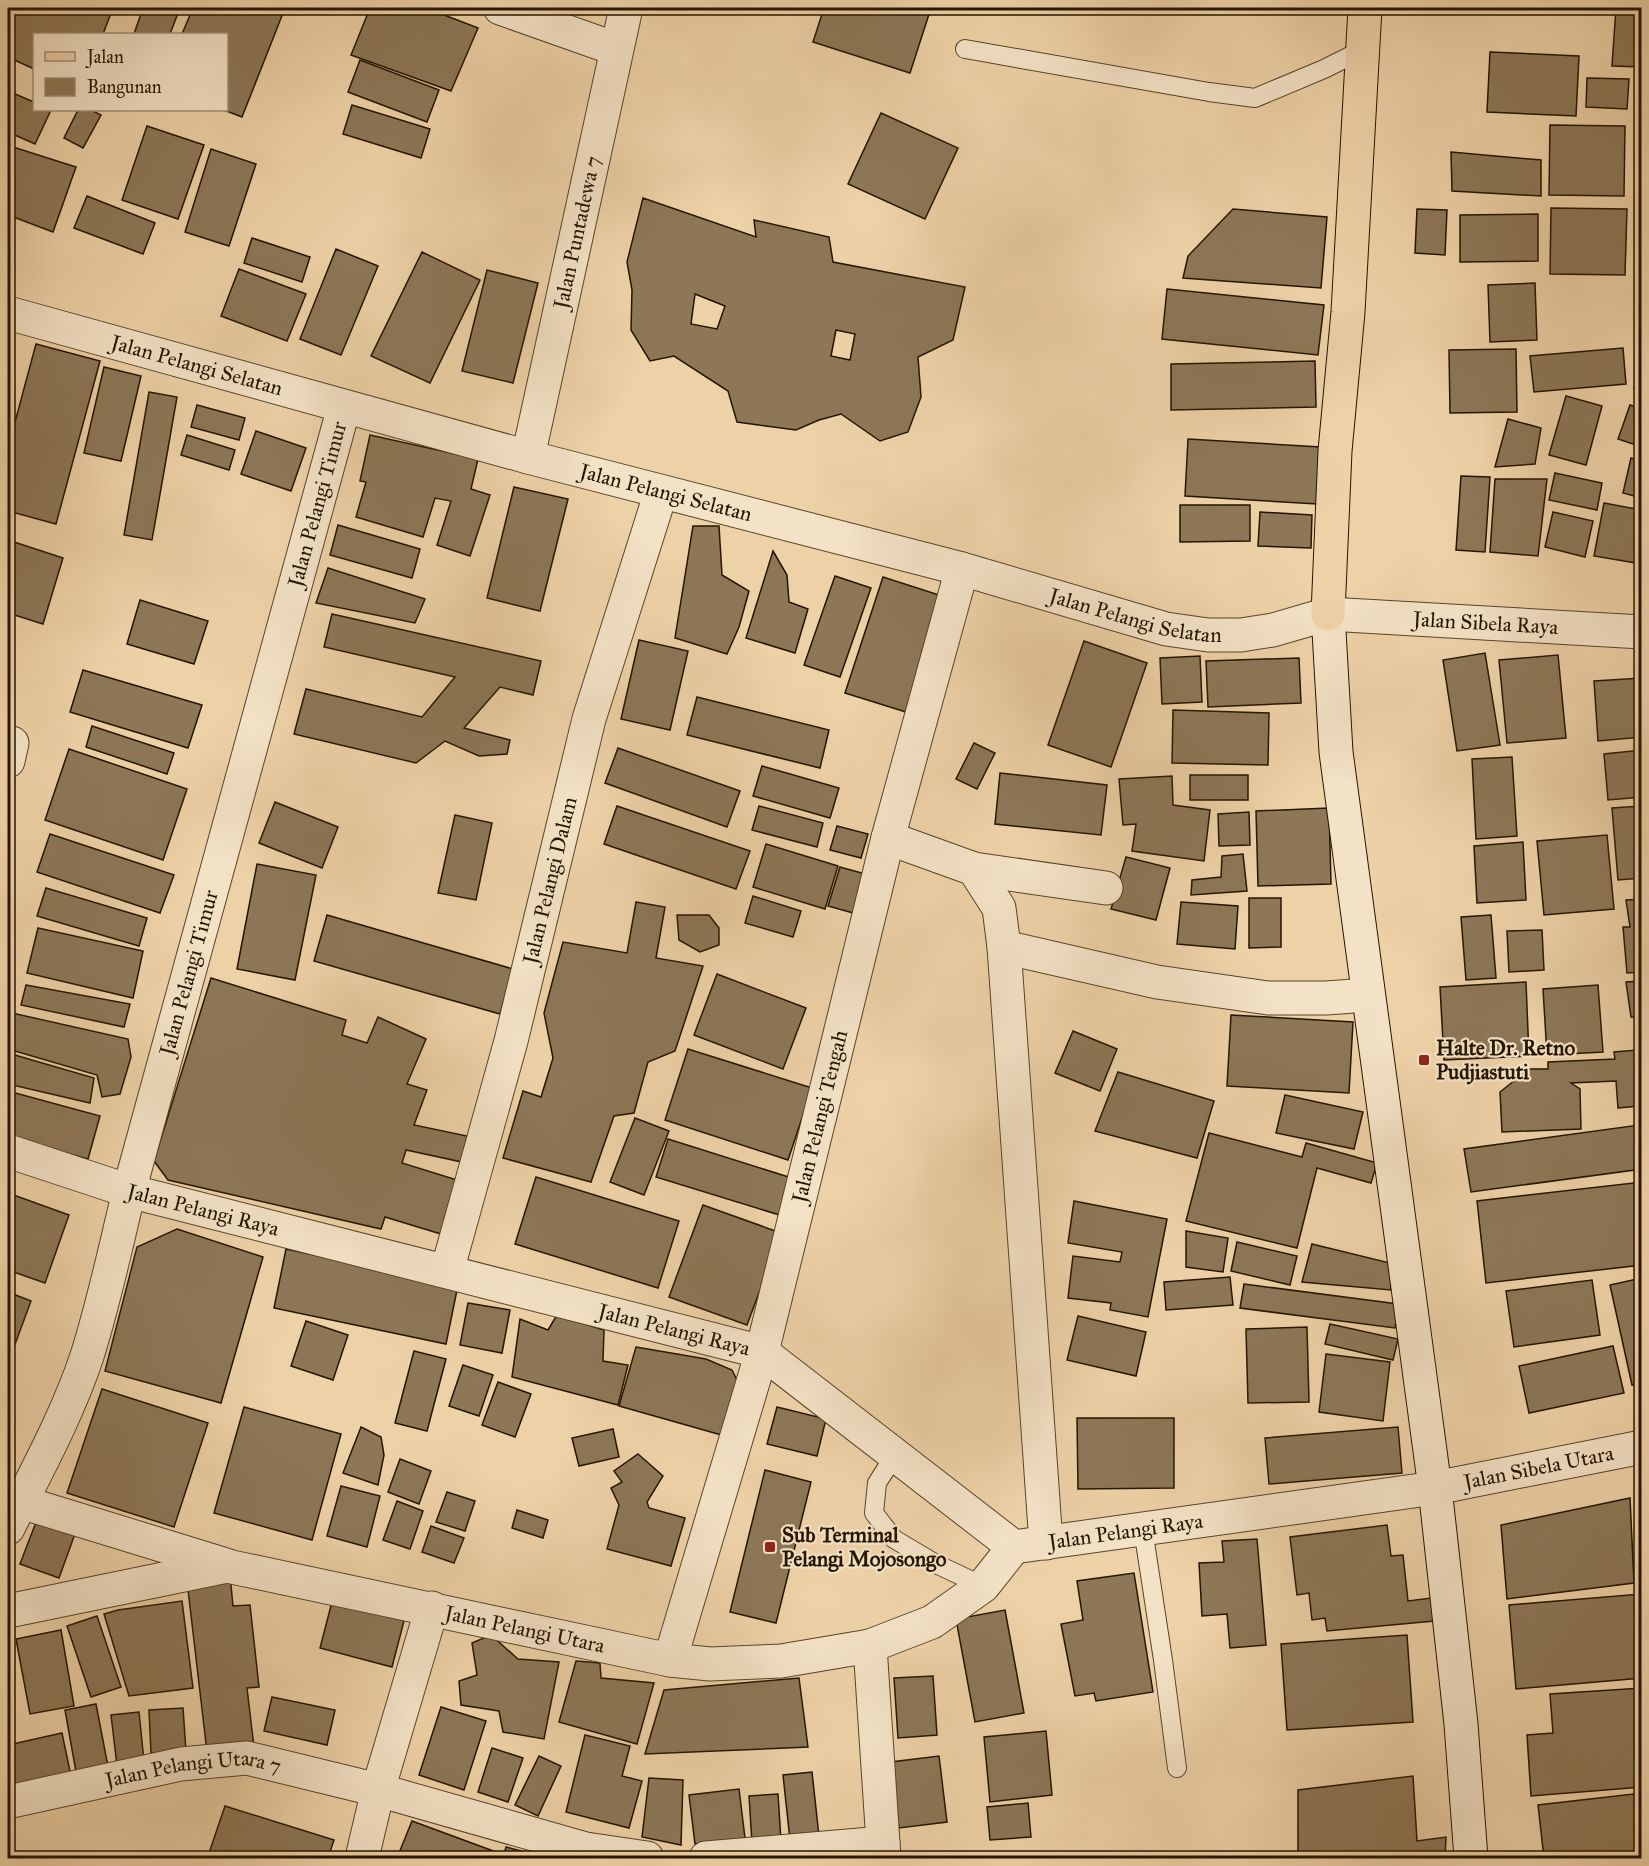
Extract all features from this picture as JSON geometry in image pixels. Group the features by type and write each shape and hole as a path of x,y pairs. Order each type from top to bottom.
{"main road":[{"path":"1328,614 1335,451 1348,312 1365,8"}],"street":[{"path":"500,8 616,49"},
{"name":"Jalan Puntadewa 7","path":"528,457 626,8"},
{"name":"Jalan Pelangi Selatan","path":"8,313 528,457 962,570 1166,629 1208,635 1241,635 1273,630 1328,614"},
{"name":"Jalan Pelangi Timur","path":"14,1515 57,1427 86,1358 109,1279 129,1191 344,407"},
{"name":"Jalan Pelangi Dalam","path":"447,1271 511,1041 589,719 661,492"},
{"name":"Jalan Pelangi Tengah","path":"670,1660 762,1352 888,838 962,570"},
{"path":"1328,614 1336,752 1435,1488 1461,1724 1471,1858"},
{"name":"Jalan Sibela Raya","path":"1328,614 1641,632"},
{"path":"888,838 974,870 1106,888"},
{"path":"974,870 999,908 1004,947 1046,1543"},
{"path":"1004,947 1157,982 1268,998 1368,995"},
{"name":"Jalan Pelangi Raya","path":"8,1151 129,1191 762,1352 1014,1547 1435,1488"},
{"name":"Jalan Sibela Utara","path":"1435,1488 1641,1447"},
{"path":"14,1515 227,1566"},
{"name":"Jalan Pelangi Utara","path":"8,1611 227,1566 670,1660 710,1664 781,1661 870,1646 932,1622 982,1586 1014,1547"},
{"path":"362,1858 378,1790 432,1608"},
{"path":"706,1858 884,1851 870,1646"},
{"name":"Jalan Pelangi Utara 7","path":"8,1802 181,1764 247,1758 378,1790 586,1849 647,1858"}],"lane":[{"path":"965,49 1255,98 1324,69 1364,49"},
{"path":"895,1455 877,1484 874,1513 894,1539 936,1564 982,1586"},
{"path":"1143,1530 1177,1768"}],"building":[{"path":"8,8 113,8 103,33 33,33 33,69 8,57"},
{"path":"143,8 180,8 170,33 134,33"},
{"path":"193,8 285,8 242,117 227,111 228,33 182,33"},
{"path":"370,8 426,8 478,28 451,91 351,55"},
{"path":"824,8 931,8 910,73 813,42"},
{"path":"1616,8 1642,8 1642,67 1612,66"},
{"path":"1490,52 1579,56 1576,116 1487,112"},
{"path":"360,60 439,90 427,122 348,92"},
{"path":"1587,78 1629,79 1627,109 1586,107"},
{"path":"8,91 33,102 33,111 51,111 35,144 8,132"},
{"path":"352,105 430,129 421,158 343,134"},
{"path":"78,111 93,111 101,115 83,148 64,138"},
{"path":"881,113 958,148 925,219 848,184"},
{"path":"1550,125 1625,126 1624,196 1549,195"},
{"path":"147,126 204,145 178,219 122,200"},
{"path":"13,147 76,167 53,232 8,215 8,164"},
{"path":"211,149 256,164 229,246 185,232"},
{"path":"1451,152 1541,160 1541,196 1452,191"},
{"path":"87,196 155,223 143,254 74,228"},
{"path":"643,198 756,237 754,220 829,237 833,262 965,287 953,340 918,357 921,397 908,432 880,441 841,414 796,430 737,422 728,391 674,356 650,361 631,330 632,290 627,262","holes":["695,294 725,306 717,329 691,324","836,330 855,334 850,360 831,356"]},
{"path":"1551,208 1627,209 1625,275 1550,274"},
{"path":"1233,209 1327,217 1321,288 1183,278 1188,256"},
{"path":"1417,209 1447,210 1445,255 1415,253"},
{"path":"1538,214 1538,261 1460,262 1460,215"},
{"path":"252,238 310,257 302,282 244,263"},
{"path":"336,249 378,266 341,355 300,339"},
{"path":"422,252 480,280 430,383 371,356"},
{"path":"239,269 306,294 287,341 221,316"},
{"path":"487,270 538,283 513,383 462,371"},
{"path":"1535,283 1537,340 1490,342 1488,285"},
{"path":"1167,289 1324,305 1318,355 1162,339"},
{"path":"36,344 100,361 56,524 8,511 8,448"},
{"path":"1623,348 1626,384 1534,392 1530,356"},
{"path":"1516,349 1517,412 1450,413 1449,350"},
{"path":"1640,357 1642,357 1642,391 1634,389"},
{"path":"1315,361 1316,407 1171,410 1171,364"},
{"path":"104,367 141,376 121,461 84,453"},
{"path":"149,392 177,397 152,540 124,535"},
{"path":"1566,396 1602,406 1586,465 1549,455"},
{"path":"197,405 245,418 239,440 191,427"},
{"path":"1630,405 1642,409 1642,447 1618,439"},
{"path":"1508,419 1541,428 1535,464 1495,467"},
{"path":"256,431 306,448 291,491 241,474"},
{"path":"187,435 235,450 229,470 181,455"},
{"path":"370,435 478,459 471,489 490,495 470,556 437,545 451,501 435,498 423,537 356,517 366,482 360,481"},
{"path":"1188,439 1320,447 1317,504 1185,496"},
{"path":"1631,458 1642,461 1642,498 1623,493"},
{"path":"1555,473 1602,483 1597,510 1549,500"},
{"path":"1461,476 1490,477 1485,552 1456,550"},
{"path":"1495,479 1547,479 1538,556 1490,552"},
{"path":"514,487 568,499 540,611 487,598"},
{"path":"1604,503 1642,510 1642,564 1594,556"},
{"path":"1180,505 1250,505 1250,541 1180,542"},
{"path":"1260,512 1312,515 1311,548 1258,546"},
{"path":"1553,512 1593,521 1585,557 1545,547"},
{"path":"338,525 420,549 412,578 330,555"},
{"path":"693,526 719,526 722,575 749,591 739,627 727,654 675,638"},
{"path":"8,540 63,558 43,624 8,613"},
{"path":"773,551 787,575 789,602 808,609 795,653 746,638"},
{"path":"328,568 425,599 415,623 316,603"},
{"path":"835,576 871,588 840,677 804,665"},
{"path":"883,577 942,596 906,712 845,693"},
{"path":"140,600 208,621 194,664 127,644"},
{"path":"332,614 541,661 533,695 500,687 464,728 510,740 507,754 479,756 445,741 416,763 294,734 306,689 422,717 455,677 324,647"},
{"path":"639,640 688,651 670,730 621,719"},
{"path":"1084,641 1147,663 1111,767 1048,745"},
{"path":"1485,653 1500,745 1457,751 1443,660"},
{"path":"1558,655 1566,738 1507,743 1499,660"},
{"path":"1200,656 1202,702 1162,704 1160,658"},
{"path":"1299,658 1301,703 1208,707 1206,661"},
{"path":"83,670 202,705 188,748 70,712"},
{"path":"1642,678 1642,737 1598,741 1594,681"},
{"path":"697,697 829,730 820,768 687,735"},
{"path":"1173,710 1269,713 1268,765 1172,763"},
{"path":"92,726 174,753 167,774 86,747"},
{"path":"974,743 995,753 977,789 956,779"},
{"path":"618,748 740,791 727,827 605,783"},
{"path":"69,749 187,789 163,860 45,820"},
{"path":"1642,750 1642,797 1608,800 1604,754"},
{"path":"1512,757 1517,836 1476,839 1472,759"},
{"path":"762,766 839,788 830,818 753,796"},
{"path":"1000,773 1107,785 1101,835 995,824"},
{"path":"1190,775 1248,775 1248,800 1190,800"},
{"path":"1172,776 1173,805 1210,810 1204,861 1132,851 1136,824 1123,825 1119,779"},
{"path":"275,802 338,827 322,868 259,843"},
{"path":"617,806 750,851 736,889 604,844"},
{"path":"759,806 823,823 817,847 752,830"},
{"path":"1642,806 1642,878 1618,880 1612,808"},
{"path":"1329,808 1331,884 1258,886 1256,811"},
{"path":"1249,812 1250,845 1219,846 1218,814"},
{"path":"455,815 492,823 476,900 438,893"},
{"path":"837,826 868,834 861,858 830,850"},
{"path":"50,834 174,875 160,913 37,872"},
{"path":"1607,835 1614,909 1544,915 1537,841"},
{"path":"1523,842 1526,900 1477,903 1474,846"},
{"path":"766,844 838,866 825,909 753,887"},
{"path":"1243,854 1247,891 1191,895 1192,880 1221,877 1222,856"},
{"path":"1126,857 1170,868 1156,920 1111,909"},
{"path":"257,864 316,875 295,980 237,969"},
{"path":"840,867 876,877 864,916 828,906"},
{"path":"46,888 147,918 139,946 37,916"},
{"path":"753,896 801,911 793,937 745,923"},
{"path":"1249,898 1281,898 1281,947 1249,948"},
{"path":"1642,899 1642,972 1627,973 1623,927 1630,927 1626,900"},
{"path":"636,902 665,907 656,958 703,966 675,1051 648,1062 634,1113 614,1116 591,1182 503,1158 523,1091 541,1097 553,1058 544,1013 563,942 627,953"},
{"path":"1181,902 1238,906 1235,949 1177,944"},
{"path":"327,915 513,969 500,1014 314,961"},
{"path":"677,915 709,915 719,928 719,945 700,952 679,940"},
{"path":"1491,915 1496,978 1466,980 1461,917"},
{"path":"38,928 143,951 133,998 27,973"},
{"path":"1542,930 1544,970 1509,972 1507,931"},
{"path":"717,974 806,1008 783,1069 694,1035"},
{"path":"211,978 346,1020 342,1035 367,1043 378,1017 426,1039 407,1084 427,1090 414,1125 467,1136 462,1162 406,1150 402,1163 457,1180 441,1234 385,1217 381,1229 168,1180 154,1161"},
{"path":"1642,981 1642,1017 1631,1017 1626,982"},
{"path":"1526,982 1529,1056 1444,1060 1440,987"},
{"path":"26,985 130,1004 124,1027 21,1005"},
{"path":"1598,985 1603,1052 1547,1055 1543,989"},
{"path":"12,1013 128,1039 131,1057 120,1094 102,1097 97,1075 8,1049"},
{"path":"1231,1015 1353,1022 1349,1093 1227,1086"},
{"path":"1073,1031 1117,1049 1100,1091 1055,1073"},
{"path":"688,1049 812,1088 788,1160 665,1120"},
{"path":"1637,1050 1640,1106 1618,1108 1616,1081 1571,1083 1580,1089 1581,1129 1502,1132 1500,1092 1529,1069 1548,1069 1548,1062 1615,1059 1614,1052"},
{"path":"8,1053 94,1078 90,1103 8,1084"},
{"path":"1118,1072 1214,1101 1197,1158 1095,1131"},
{"path":"8,1091 100,1116 88,1159 8,1138"},
{"path":"1285,1095 1363,1112 1354,1149 1276,1133"},
{"path":"635,1118 669,1131 644,1195 610,1182"},
{"path":"1639,1125 1642,1169 1471,1192 1464,1149"},
{"path":"1209,1133 1302,1157 1306,1143 1377,1163 1371,1183 1317,1168 1297,1248 1186,1221"},
{"path":"668,1139 798,1180 786,1217 656,1177"},
{"path":"536,1177 679,1221 658,1288 515,1244"},
{"path":"1642,1182 1642,1265 1486,1283 1477,1201"},
{"path":"8,1193 69,1215 45,1283 8,1270"},
{"path":"1074,1201 1167,1219 1148,1317 1110,1310 1111,1303 1068,1298 1073,1256 1120,1262 1122,1252 1068,1243"},
{"path":"703,1205 781,1233 747,1325 669,1297"},
{"path":"177,1229 263,1257 221,1403 105,1371 137,1247"},
{"path":"1186,1231 1228,1238 1223,1272 1186,1267"},
{"path":"1237,1242 1297,1256 1290,1285 1231,1271"},
{"path":"1312,1244 1390,1263 1391,1290 1302,1282"},
{"path":"286,1249 458,1285 446,1344 274,1308"},
{"path":"1230,1277 1233,1305 1166,1310 1164,1282"},
{"path":"1642,1278 1642,1383 1632,1385 1610,1285"},
{"path":"1592,1280 1600,1335 1514,1347 1506,1291"},
{"path":"1244,1284 1398,1304 1395,1328 1240,1308"},
{"path":"8,1292 31,1301 10,1358 8,1357"},
{"path":"468,1303 510,1310 502,1353 460,1345"},
{"path":"557,1315 604,1330 603,1361 628,1365 618,1405 512,1377 520,1319 548,1330"},
{"path":"1078,1316 1146,1332 1136,1376 1067,1360"},
{"path":"306,1321 348,1335 333,1380 291,1366"},
{"path":"1330,1324 1398,1339 1393,1360 1325,1344"},
{"path":"1307,1327 1309,1402 1248,1403 1246,1329"},
{"path":"1613,1346 1624,1393 1529,1413 1519,1366"},
{"path":"636,1347 706,1359 732,1370 742,1390 732,1438 619,1406"},
{"path":"414,1351 446,1359 427,1431 395,1423"},
{"path":"1326,1354 1390,1362 1383,1421 1319,1412"},
{"path":"463,1365 493,1375 479,1416 449,1406"},
{"path":"498,1382 531,1394 515,1437 482,1425"},
{"path":"102,1389 208,1423 174,1527 67,1493"},
{"path":"244,1407 341,1434 312,1540 214,1513"},
{"path":"777,1407 826,1419 817,1456 767,1444"},
{"path":"1077,1418 1174,1418 1174,1488 1078,1489"},
{"path":"361,1427 381,1437 384,1455 378,1485 343,1473"},
{"path":"1398,1427 1402,1473 1269,1484 1265,1438"},
{"path":"613,1429 619,1457 579,1466 572,1438"},
{"path":"638,1454 663,1476 647,1502 649,1508 685,1518 671,1566 607,1549 619,1505 611,1488 622,1482 614,1471"},
{"path":"400,1459 431,1471 419,1504 388,1492"},
{"name":"Sub Terminal Pelangi Mojosongo","path":"765,1470 811,1482 776,1623 730,1612"},
{"path":"341,1486 380,1496 367,1547 327,1536"},
{"path":"447,1492 475,1501 465,1531 436,1522"},
{"path":"1630,1498 1634,1583 1507,1599 1501,1525"},
{"path":"397,1501 423,1511 410,1549 383,1540"},
{"path":"517,1510 548,1520 543,1538 512,1528"},
{"path":"38,1517 76,1531 59,1578 20,1564"},
{"path":"1387,1525 1391,1556 1403,1555 1408,1601 1431,1598 1434,1621 1327,1631 1325,1618 1312,1620 1309,1593 1297,1595 1290,1537"},
{"path":"431,1526 464,1538 454,1563 422,1552"},
{"path":"1257,1539 1266,1645 1230,1648 1227,1614 1202,1616 1199,1563 1224,1562 1222,1541"},
{"path":"1134,1573 1153,1692 1096,1701 1094,1693 1075,1696 1061,1624 1083,1620 1077,1581"},
{"path":"230,1575 233,1606 250,1605 259,1687 247,1688 254,1747 207,1752 187,1581"},
{"path":"1641,1594 1642,1678 1516,1689 1509,1605"},
{"path":"333,1598 405,1617 392,1667 320,1648"},
{"path":"182,1601 193,1688 129,1696 104,1614"},
{"path":"1005,1610 1024,1713 975,1722 956,1619"},
{"path":"97,1616 121,1687 91,1697 67,1626"},
{"path":"61,1630 74,1706 30,1714 16,1639"},
{"path":"491,1635 518,1659 559,1662 544,1739 503,1732 499,1711 461,1705 459,1681 477,1675 472,1643"},
{"path":"1407,1635 1413,1722 1287,1730 1281,1644"},
{"path":"576,1661 600,1663 601,1678 654,1683 637,1744 559,1722"},
{"path":"933,1676 937,1735 898,1738 894,1678"},
{"path":"799,1678 808,1747 645,1754 664,1690"},
{"path":"1642,1688 1642,1787 1531,1796 1527,1735 1553,1733 1550,1694"},
{"path":"272,1697 335,1710 327,1745 264,1731"},
{"path":"96,1704 110,1777 78,1783 65,1710"},
{"path":"441,1707 486,1721 464,1790 419,1775"},
{"path":"183,1708 186,1751 151,1753 149,1710"},
{"path":"139,1712 145,1771 118,1774 111,1715"},
{"path":"1046,1731 1052,1795 990,1802 984,1737"},
{"path":"62,1733 73,1786 8,1800 8,1745"},
{"path":"585,1735 630,1746 622,1776 642,1781 629,1828 566,1812"},
{"path":"492,1748 523,1758 508,1802 478,1792"},
{"path":"539,1756 561,1766 538,1816 515,1805"},
{"path":"939,1756 947,1822 899,1828 891,1762"},
{"path":"812,1772 819,1836 790,1840 783,1775"},
{"path":"1413,1776 1417,1841 1446,1837 1445,1858 1298,1858 1298,1790"},
{"path":"649,1778 683,1780 681,1845 642,1837"},
{"path":"739,1789 745,1838 695,1844 689,1795"},
{"path":"1642,1793 1642,1858 1544,1858 1538,1805"},
{"path":"778,1794 781,1841 752,1843 749,1796"},
{"path":"1028,1803 1031,1837 990,1840 987,1807"},
{"path":"225,1806 334,1840 328,1858 215,1858 208,1856"},
{"path":"412,1821 496,1852 493,1858 397,1858"},
{"path":"506,1847 548,1858 503,1858"}],"place":[{"name":"Halte Dr. Retno Pudjiastuti","path":"1424,1060"},
{"name":"Sub Terminal Pelangi Mojosongo","path":"770,1547"}]}
